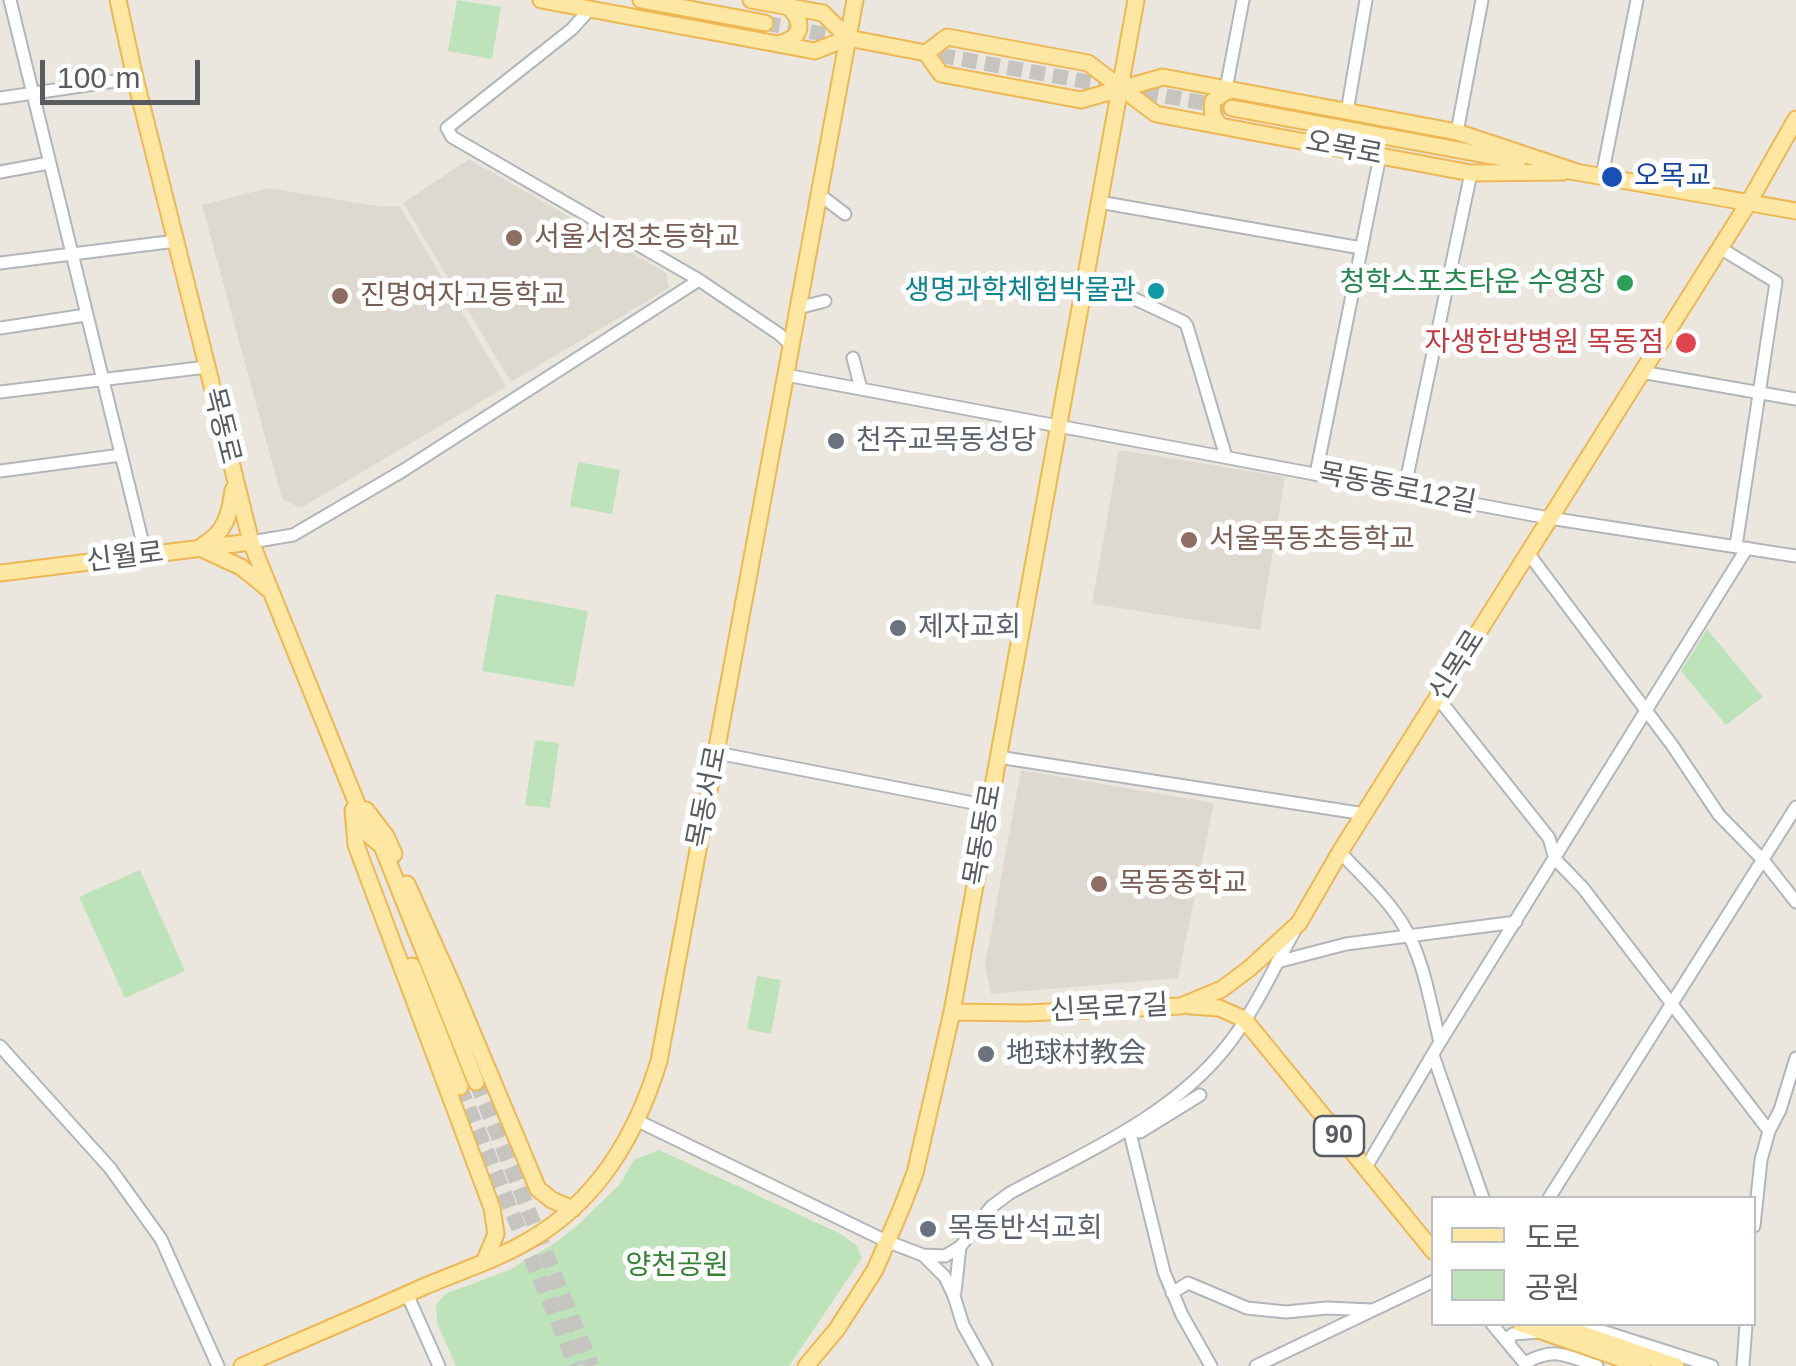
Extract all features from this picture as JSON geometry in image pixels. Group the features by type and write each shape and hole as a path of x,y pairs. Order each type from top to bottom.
{"main road":[{"name":"목동로","path":"118,0 251,542 370,836 382,846 476,1082"},
{"path":"123,20 130,0"},
{"name":"오목로","path":"541,0 815,51 848,38 926,52 948,37 1088,63 1156,114 1471,173 1577,172"},
{"path":"641,0 765,23"},
{"name":"오목로","path":"750,0 822,14 848,38"},
{"name":"목동서로","path":"242,1366 528,1241 573,1209 608,1169 638,1121 659,1061 855,0"},
{"name":"목동동로","path":"806,1366 837,1329 875,1270 915,1173 952,1012 1136,0"},
{"path":"777,44 788,42 798,33 798,18 788,7"},
{"name":"오목로","path":"926,52 941,74 1046,94 1081,100 1163,77 1457,132 1577,172"},
{"path":"1220,126 1211,111 1212,101 1230,90"},
{"name":"오목로","path":"1232,108 1796,211"},
{"name":"신목로","path":"1299,923 1749,202 1796,119"},
{"path":"198,548 222,531 235,481"},
{"name":"신월로","path":"0,573 251,542"},
{"path":"198,548 241,567 272,592"},
{"path":"351,791 386,836 538,1190 573,1209"},
{"path":"351,791 356,844 492,1208 496,1234 484,1260"},
{"name":"목동로","path":"370,836 366,852 460,1088"},
{"name":"신목로7길","path":"952,1012 1181,1006 1222,989 1299,923"},
{"path":"1181,1006 1220,1008 1244,1019"},
{"name":"90","path":"1244,1019 1431,1248"},
{"path":"1547,1328 1642,1366"},
{"path":"1547,1328 1676,1366"}],"street":[{"path":"1230,90 1243,0"},
{"name":"오목로","path":"1346,112 1366,0"},
{"path":"1457,132 1482,0"},
{"path":"1602,176 1638,0"},
{"path":"8,9 33,94 146,556"},
{"path":"590,9 558,41 446,128 452,137 699,280 792,345"},
{"path":"0,98 135,78"},
{"path":"1316,474 1380,156"},
{"path":"0,172 50,163"},
{"path":"1404,491 1471,173"},
{"path":"819,194 845,214"},
{"path":"1099,202 1361,248"},
{"path":"0,263 176,241"},
{"path":"1366,1169 1440,1042 1647,712 1742,547 1776,282 1720,248"},
{"path":"1086,276 1188,326 1226,458"},
{"path":"251,542 293,535 404,470 699,280"},
{"path":"798,308 825,301"},
{"path":"0,328 86,315"},
{"path":"854,358 861,389"},
{"path":"0,392 207,367"},
{"path":"1642,372 1796,399"},
{"name":"목동동로12길","path":"786,376 1550,518 1796,556"},
{"path":"0,470 121,454"},
{"path":"1528,553 1672,745 1719,815 1763,860 1796,902"},
{"path":"1438,698 1549,838 1555,859 1583,888 1769,1130"},
{"path":"717,753 990,806"},
{"path":"998,757 1365,814"},
{"path":"1550,1196 1796,808"},
{"path":"1340,852 1408,934 1440,1042"},
{"path":"1277,962 1346,944 1516,922"},
{"name":"신목로","path":"1132,1127 1192,1084 1224,1050 1299,923"},
{"path":"0,1046 110,1168 162,1239 218,1366"},
{"path":"1433,1054 1482,1196"},
{"path":"1756,1207 1769,1130 1780,1110 1796,1058"},
{"path":"1132,1127 1140,1132 1188,1108 1200,1095"},
{"path":"638,1121 886,1240 923,1255 944,1256 960,1247 992,1207 1010,1193 1132,1127"},
{"path":"1132,1127 1164,1272 1212,1366"},
{"path":"954,1296 960,1247"},
{"path":"923,1255 945,1277 962,1325 986,1366"},
{"path":"1256,1366 1271,1363 1431,1282"},
{"path":"1172,1293 1188,1283 1247,1308 1286,1312 1327,1308 1372,1310"},
{"path":"407,1294 439,1366"},
{"path":"1494,1326 1526,1365 1546,1353 1556,1353 1596,1366"},
{"path":"1586,1326 1712,1366"},
{"path":"1744,1366 1746,1326"},
{"path":"1510,1345 1509,1336 1513,1334 1547,1328"}],"shaded area":[{"name":"서울서정초등학교","path":"469,159 666,273 669,288 511,382 403,203"},
{"name":"진명여자고등학교","path":"268,188 377,206 400,206 506,387 301,508 282,499 202,205"},
{"name":"서울목동초등학교","path":"1119,450 1285,477 1260,630 1092,604"},
{"name":"목동중학교","path":"1021,770 1214,803 1178,978 991,994 985,965"}],"green space":[{"path":"457,0 501,7 492,59 448,51"},
{"path":"578,462 620,470 612,514 570,506"},
{"path":"496,594 588,611 574,687 482,671"},
{"path":"1707,629 1763,697 1726,725 1681,671"},
{"path":"535,740 559,743 550,808 525,805"},
{"path":"140,870 185,971 125,998 79,897"},
{"path":"757,976 781,980 771,1034 747,1029"},
{"name":"양천공원","path":"659,1150 839,1233 856,1245 862,1258 789,1366 456,1366 437,1323 436,1305 445,1294 509,1270 552,1245 620,1184 634,1160"}],"tunnel":[{"path":"765,23 850,39"},
{"path":"917,51 1232,108"},
{"path":"476,1082 592,1366"},
{"path":"460,1087 576,1366"}],"place":[{"name":"오목교","path":"1612,177"},
{"name":"서울서정초등학교","path":"514,238"},
{"name":"청학스포츠타운 수영장","path":"1625,283"},
{"name":"생명과학체험박물관","path":"1156,291"},
{"name":"진명여자고등학교","path":"340,296"},
{"name":"자생한방병원 목동점","path":"1686,343"},
{"name":"천주교목동성당","path":"836,441"},
{"name":"서울목동초등학교","path":"1189,540"},
{"name":"제자교회","path":"898,628"},
{"name":"목동중학교","path":"1099,884"},
{"name":"地球村教会","path":"986,1054"},
{"name":"목동반석교회","path":"928,1229"}]}
